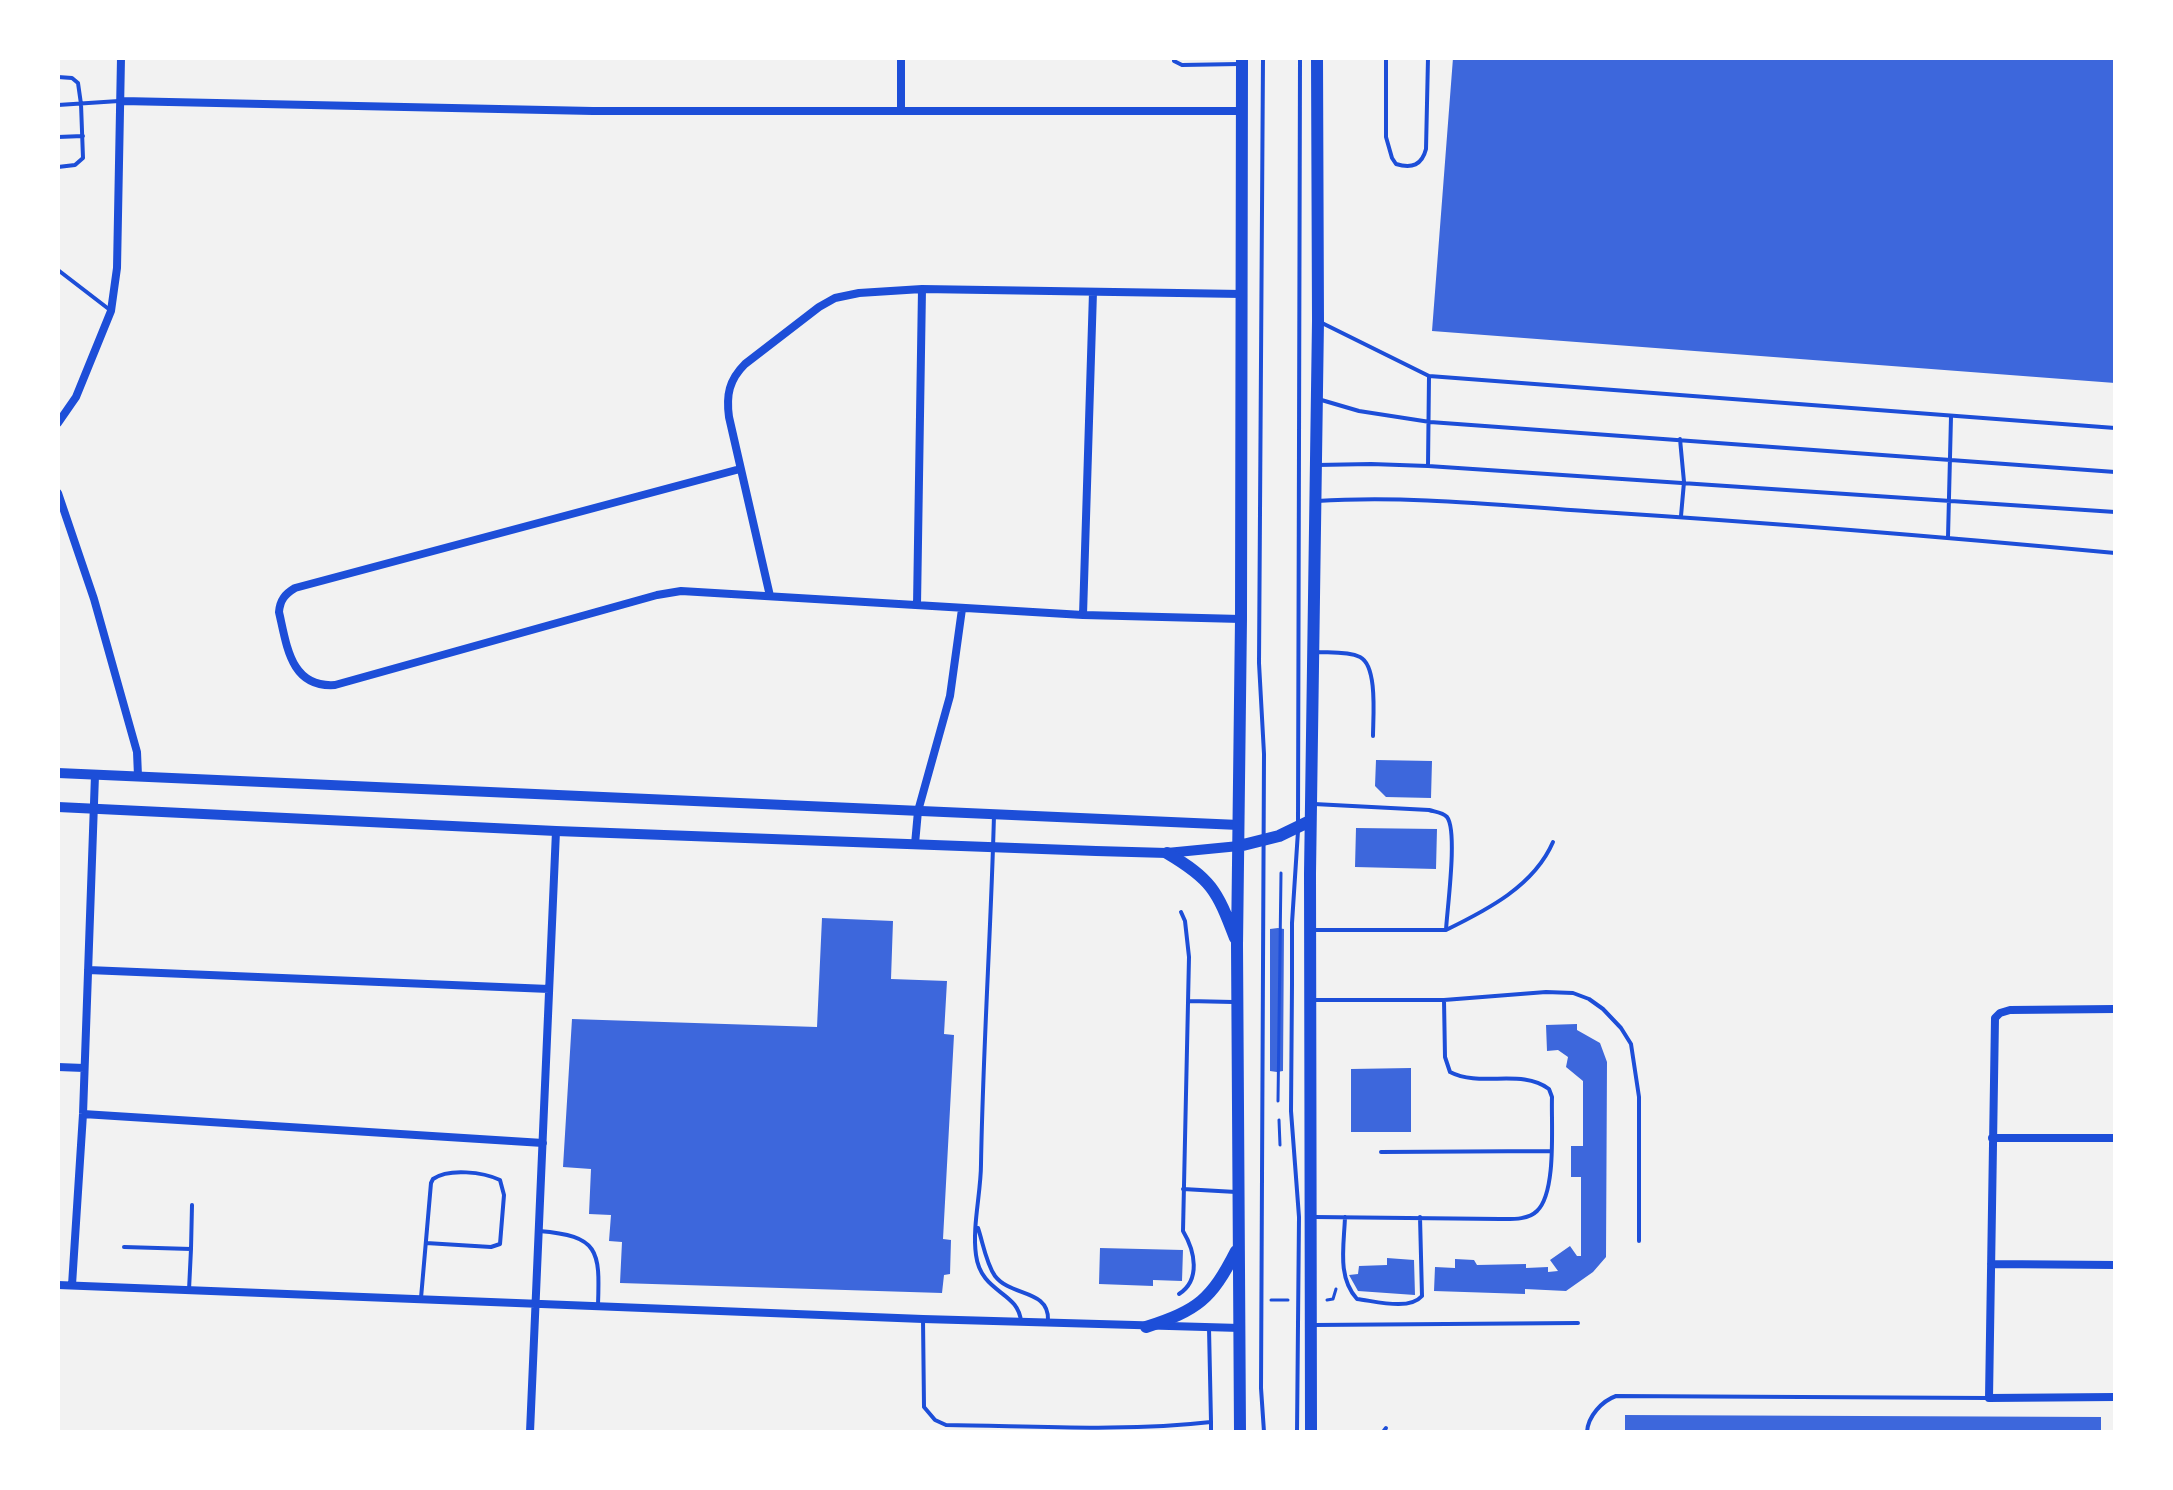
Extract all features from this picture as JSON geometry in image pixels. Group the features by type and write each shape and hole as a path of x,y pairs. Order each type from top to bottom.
{"main road":[{"path":"1311,1432 1312,1000 1304,824 1312,804 1318,321 1317,58"},
{"path":"1240,1432 1237,945 1242,61"},
{"path":"1239,846 1262,841 1304,824"},
{"path":"1167,853 1194,869 1213,887 1221,900 1237,945"},
{"path":"1146,1327 1176,1317 1205,1298 1220,1282 1237,1248"}],"street":[{"path":"58,423 76,397 111,311 117,268 121,58"},
{"path":"901,58 901,109"},
{"path":"122,101 593,111 1241,111"},
{"path":"770,596 740,469 727,401 729,387 735,374 745,364 835,298 859,293 922,289 1242,294"},
{"path":"917,605 922,289"},
{"path":"1083,615 1093,292"},
{"path":"740,469 295,588 285,594 279,612 297,672 312,683 335,685 657,595 706,591 962,609 1241,619"},
{"path":"58,493 94,599 137,752 138,776"},
{"path":"915,844 918,811 950,696 962,609"},
{"path":"58,773 1239,825"},
{"path":"72,1285 83,1114 95,775"},
{"path":"58,807 556,831 1167,853 1239,846"},
{"path":"530,1432 556,831"},
{"path":"88,970 549,989"},
{"path":"2115,1009 2010,1010 2000,1013 1993,1026 1989,1398 2115,1397"},
{"path":"58,1067 84,1068"},
{"path":"83,1114 543,1143"},
{"path":"1992,1138 2115,1138"},
{"path":"1991,1264 2115,1265"},
{"path":"58,1285 923,1319 1240,1328"}],"lane":[{"path":"1174,58 1177,64 1182,65 1242,61"},
{"path":"1263,58 1259,663 1264,754 1261,1388 1264,1432"},
{"path":"1297,1432 1299,1217 1291,1111 1291,1000 1292,923 1304,824 1300,58"},
{"path":"1386,58 1388,148 1396,164 1406,167 1423,160 1426,149 1428,58"},
{"path":"58,77 76,80 83,136 81,161 58,167"},
{"path":"58,105 122,101"},
{"path":"58,137 83,136"},
{"path":"58,270 111,311"},
{"path":"1318,321 1429,376 2115,428"},
{"path":"1428,466 1429,376"},
{"path":"1317,398 1359,411 1430,422 2115,472"},
{"path":"1948,537 1951,417"},
{"path":"1680,439 1684,482 1681,518"},
{"path":"1316,465 1428,466 2115,512"},
{"path":"1314,501 1371,498 1681,518 1948,537 2115,553"},
{"path":"1313,652 1359,656 1366,661 1372,678 1373,736"},
{"path":"1312,804 1429,810 1447,818 1452,842 1446,930"},
{"path":"994,815 981,1184 975,1253 983,1276 998,1292 1016,1303 1021,1322"},
{"path":"1311,930 1446,930 1511,893 1546,856 1553,842"},
{"path":"1179,1294 1188,1288 1193,1274 1193,1247 1183,1231 1189,957 1181,912"},
{"path":"1312,1000 1444,1000 1546,992 1573,993 1603,1009 1631,1044 1639,1097 1639,1241"},
{"path":"1313,1217 1500,1219 1524,1218 1536,1212 1546,1192 1551,1151 1552,1097 1549,1089 1532,1080 1471,1079 1450,1072 1445,1057 1444,1000"},
{"path":"1188,1001 1237,1002"},
{"path":"1381,1152 1551,1151"},
{"path":"421,1298 426,1243 433,1179 447,1173 490,1176 500,1180 504,1195 500,1244 491,1247 426,1243"},
{"path":"1183,1189 1238,1192"},
{"path":"189,1290 192,1205"},
{"path":"1345,1217 1343,1276 1347,1288 1357,1299 1396,1303 1413,1303 1422,1296 1420,1217"},
{"path":"977,1226 995,1276 1015,1291 1038,1297 1048,1310 1048,1323"},
{"path":"539,1231 575,1236 591,1248 597,1257 599,1269 598,1305"},
{"path":"124,1247 191,1249"},
{"path":"923,1319 924,1407 928,1415 946,1425 1093,1428 1170,1427 1211,1422"},
{"path":"1311,1325 1578,1323"},
{"path":"1209,1328 1211,1432"},
{"path":"1587,1432 1587,1425 1604,1400 1616,1396 1989,1398"}],"path":[{"path":"1277,1072 1281,873"},
{"path":"1313,1300 1328,1300 1336,1293"},
{"path":"1268,1300 1298,1300"}],"building":[{"path":"1453,58 2115,58 2115,383 1432,331"},
{"path":"1376,760 1432,761 1431,798 1386,797 1375,786"},
{"path":"1356,828 1437,829 1436,869 1355,867"},
{"path":"822,918 893,921 891,979 947,981 944,1034 954,1035 943,1239 951,1240 950,1274 944,1275 942,1293 620,1283 622,1242 609,1241 611,1215 589,1214 591,1169 563,1167 572,1019 817,1027"},
{"path":"1270,929 1284,929 1283,1071 1277,1072 1270,1071"},
{"path":"1577,1024 1577,1030 1600,1043 1607,1062 1606,1257 1593,1272 1566,1291 1525,1289 1525,1294 1434,1291 1435,1267 1455,1268 1455,1259 1474,1260 1477,1265 1548,1267 1548,1272 1558,1271 1550,1260 1570,1246 1577,1256 1581,1256 1581,1177 1571,1177 1571,1146 1583,1146 1583,1081 1566,1067 1568,1057 1558,1050 1547,1051 1546,1025"},
{"path":"1411,1068 1411,1132 1351,1132 1351,1069"},
{"path":"1100,1248 1183,1250 1182,1281 1153,1280 1153,1286 1099,1284"},
{"path":"1387,1258 1414,1260 1415,1295 1358,1291 1349,1275 1358,1274 1359,1266 1387,1265"},
{"path":"1625,1415 2101,1417 2101,1432 1625,1432"}]}
